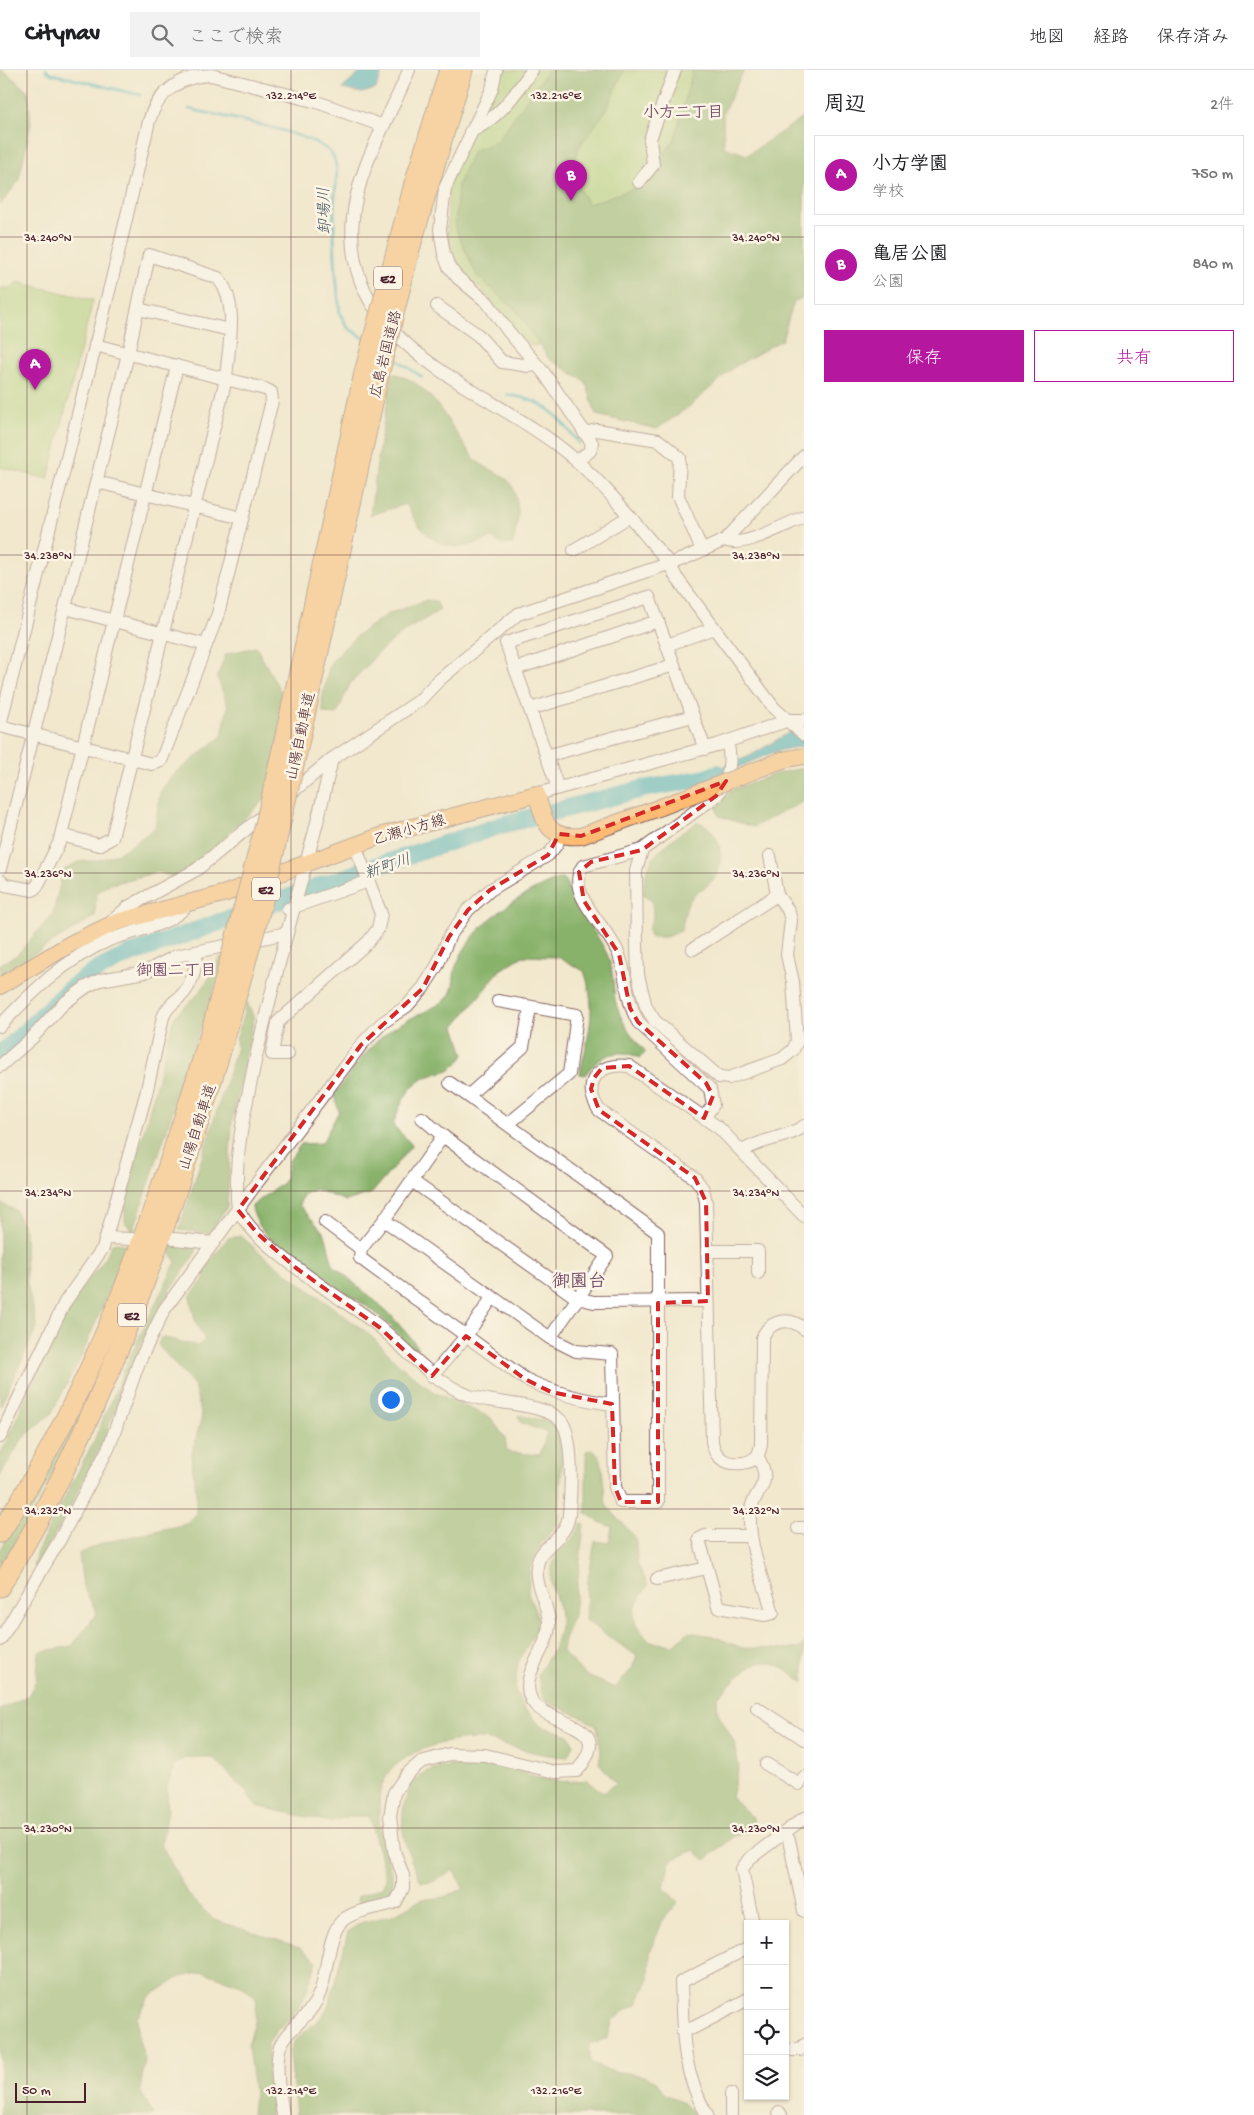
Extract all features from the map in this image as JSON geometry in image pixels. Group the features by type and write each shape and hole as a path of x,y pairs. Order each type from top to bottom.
{"highway":[{"name":"広島岩国道路","path":"314,645 372,374 410,249 421,186 460,71"},
{"name":"山陽自動車道","path":"0,1533 49,1452 88,1375 111,1323 221,1026 297,677 314,645"},
{"name":"山陽自動車道","path":"0,1587 28,1543 66,1468 106,1380 176,1192 221,1026 281,827 314,645"}],"main road":[{"path":"538,797 546,824 553,833 570,837 581,836 782,760 804,756"},
{"name":"乙瀬小方線","path":"0,986 72,943 108,925 226,894 357,848 538,797"}],"street":[{"path":"409,70 383,126 356,198 352,219 352,246 357,270 366,296 388,328 420,357 556,444 577,461 630,516 669,563 714,628 774,708 798,726"},
{"path":"496,70 492,89 445,188 440,230 444,254 449,267 458,278 488,302 508,332 544,373 584,434 592,443 590,450 577,461"},
{"path":"470,132 484,125 502,110 532,70"},
{"path":"639,182 654,165 650,139 674,70"},
{"path":"95,345 266,389 272,397 218,614 161,761 154,764 0,725 95,345 148,121 157,102 171,87 196,77 222,77 317,102 383,126"},
{"path":"0,869 97,482 128,354 149,256 218,278 231,306 232,319 226,379 111,841 99,845 61,835"},
{"path":"437,306 478,334 502,362 529,366 536,365"},
{"path":"138,309 230,330"},
{"path":"0,880 5,884 27,891 35,888 61,835 177,366"},
{"path":"584,434 597,430 658,440 677,454 680,458 678,496 702,550"},
{"path":"108,925 128,907 196,870 332,759 418,701 444,676 518,614 669,563 725,540 804,456"},
{"path":"97,482 242,518"},
{"path":"574,550 630,516"},
{"path":"725,540 731,543 744,542 804,516"},
{"path":"669,563 682,572 798,726"},
{"path":"558,788 506,643 649,597 705,749"},
{"path":"65,608 206,645"},
{"path":"515,669 658,621"},
{"path":"666,645 714,628"},
{"path":"530,709 674,665"},
{"path":"546,756 693,716"},
{"path":"538,797 558,788 705,749 728,746 798,726"},
{"path":"704,1118 712,1105 710,1089 638,1022 630,1008 619,954 584,901 580,889 579,872 583,866 642,850 716,796 725,786 728,746"},
{"path":"283,2115 278,2069 282,2040 314,2006 321,1991 337,1928 341,1921 355,1914 396,1902 404,1888 394,1851 390,1816 394,1792 407,1774 421,1762 450,1754 485,1755 555,1772 577,1771 586,1760 590,1744 586,1732 573,1723 544,1714 530,1699 529,1679 550,1626 537,1567 544,1550 567,1528 569,1514 569,1448 567,1431 559,1418 541,1411 470,1396 432,1376 379,1326 296,1268 257,1234 238,1210 237,1160 243,1118 292,906 304,868 332,759"},
{"path":"0,1640 59,1542 109,1447 139,1362 164,1310 361,1045 382,1023 407,1006 423,988 437,966 449,937 468,910 490,890 548,855 557,844 559,834"},
{"path":"288,1054 272,1054 278,1022 368,942 378,929 381,914 357,848"},
{"path":"642,850 636,871 637,946 638,975 646,1007 656,1021 719,1077 729,1078 782,1059 793,1050 797,1041 793,982 788,962 791,920 788,910 777,894 770,856"},
{"path":"292,906 368,879"},
{"path":"693,949 777,894"},
{"path":"0,1026 37,988 81,955 108,940 174,917 188,903"},
{"path":"0,1066 32,1038 64,1004 86,988 108,977 145,972 176,956 287,933"},
{"path":"0,1437 65,1302 104,1248 146,1094 166,1009 182,994 191,981 195,970 196,952"},
{"path":"498,1001 530,1008 577,1014 569,1074 508,1124"},
{"path":"469,1094 522,1047 530,1008"},
{"path":"804,1216 743,1150 704,1118 629,1066 616,1064 602,1068 594,1078 591,1089 594,1102 599,1110 695,1178 703,1189 706,1202 708,1251 713,1450 720,1459 730,1464 752,1461 757,1456 761,1445 762,1338 766,1330 776,1322 788,1320 797,1323 804,1329"},
{"path":"384,1220 550,1338 576,1350 612,1354 615,1487 621,1502 658,1502 658,1233 469,1094 450,1083"},
{"path":"422,1118 443,1136 607,1256 550,1338"},
{"path":"743,1150 755,1142 802,1131"},
{"path":"443,1136 384,1220 361,1249 360,1258 525,1379 550,1392 580,1400 612,1404"},
{"path":"412,1181 577,1298 594,1302 658,1303 708,1301"},
{"path":"325,1222 361,1249"},
{"path":"106,1238 132,1238"},
{"path":"175,1240 213,1243"},
{"path":"708,1251 758,1251 758,1273"},
{"path":"432,1376 466,1336 492,1298"},
{"path":"749,1536 705,1536 699,1539 718,1607 765,1615 773,1613 749,1536 750,1513 764,1485 763,1464 757,1456"},
{"path":"657,1579 707,1568"},
{"path":"757,1708 804,1739"},
{"path":"766,1764 799,1784 804,1777"},
{"path":"752,1920 742,1869 749,1859 804,1818"},
{"path":"784,1833 790,1840 804,1911"},
{"path":"707,2115 692,2086 687,2070 680,1982 744,1950"},
{"path":"683,2030 693,2028 744,2001"},
{"path":"789,2050 800,2050 804,2045"},
{"path":"730,2115 731,2094"}],"highlighted area":[{"path":"726,781 716,796 642,850 591,862 579,872 584,901 619,954 630,1008 638,1022 706,1083 713,1096 704,1118 629,1066 602,1068 594,1078 591,1089 599,1110 695,1178 706,1202 708,1301 658,1303 658,1502 621,1502 615,1487 612,1404 551,1392 525,1379 466,1336 432,1376 379,1327 296,1268 257,1233 238,1210 361,1045 423,988 449,937 468,910 490,890 548,855 559,834 581,836"}],"green space":[{"path":"0,70 3,70 28,91 31,124 19,180 0,205"},
{"path":"496,70 723,70 549,343 533,346 515,333 484,291 461,274 448,239 448,189"},
{"path":"548,70 624,70 605,112 579,147 571,175 588,204 645,185 675,138 693,70 744,70 723,113 724,147 747,155 804,117 804,298 794,301 782,340 734,367 690,406 657,429 596,415 586,382 549,359 517,311 477,276 455,228 458,184 473,151 497,141"},
{"path":"17,282 93,300 48,479 0,467 0,288 11,288"},
{"path":"393,373 408,379 420,387 440,408 474,458 483,466 506,478 510,483 516,496 518,509 513,544 503,545 492,538 462,547 439,542 420,527 406,504 370,515 380,442"},
{"path":"426,600 436,601 440,610 405,631 379,652 350,684 337,714 323,713 322,699 330,663 356,636 388,614"},
{"path":"256,647 286,701 266,798 196,864 174,877 158,872 107,885 96,894 95,916 0,975 0,964 17,955 53,914 63,871 79,862 102,859 117,854 137,842 155,827 160,792 171,777 222,736 228,706 217,677 226,654"},
{"path":"804,768 804,801 753,827 719,816 716,807 731,790 778,773"},
{"path":"698,822 705,825 716,837 720,853 719,870 712,881 689,901 681,931 666,937 650,937 648,930 653,917 652,900 643,894 648,868 660,850"},
{"path":"561,878 566,881 579,910 607,954 612,971 615,1000 620,1015 631,1034 646,1052 640,1058 624,1053 610,1055 597,1062 585,1075 580,1074 591,1010 584,971 558,957 523,956 500,970 455,1026 464,1055 449,1070 421,1080 407,1094 393,1125 412,1145 372,1193 346,1201 315,1189 303,1195 299,1205 325,1234 333,1265 389,1313 419,1348 413,1349 372,1310 317,1275 281,1249 267,1235 257,1221 252,1206 284,1182 289,1161 301,1144 322,1143 339,1111 334,1095 355,1066 379,1039 398,1025 432,1008 448,997 452,989 457,964 464,949 474,935 500,911 515,901"},
{"path":"219,958 223,958 205,1023 200,1029 133,1232 125,1222 125,1204 173,1020 203,988"},
{"path":"247,1002 254,1018 232,1121 227,1207 209,1233 179,1230 237,1047 236,1040"},
{"path":"0,1203 15,1210 25,1230 26,1278 37,1328 0,1406"},
{"path":"241,1236 264,1256 370,1335 402,1367 434,1392 491,1418 505,1438 507,1452 540,1455 547,1432 521,1423 518,1415 548,1421 558,1430 562,1453 559,1522 542,1543 530,1567 528,1593 538,1618 535,1632 518,1663 515,1690 524,1708 541,1726 569,1735 574,1745 567,1757 535,1752 481,1739 467,1739 436,1745 406,1757 385,1778 380,1792 379,1825 391,1871 393,1890 358,1903 357,1897 382,1887 386,1878 369,1816 350,1816 330,1822 256,1806 247,1793 213,1758 186,1758 174,1765 167,1787 168,1811 161,1844 187,1893 214,1920 299,1947 317,1961 304,1997 293,2015 278,2029 267,2044 273,2107 270,2115 252,2115 254,2093 248,2045 255,2021 257,1999 241,1985 204,1972 180,1977 150,1996 137,2018 139,2040 145,2059 140,2091 154,2115 0,2115 0,1710 29,1695 36,1680 39,1652 72,1646 97,1613 83,1587 79,1554 103,1543 186,1524 196,1513 196,1489 191,1457 202,1416 194,1386 158,1345 161,1337 198,1346 205,1340 195,1320 190,1297 203,1280 210,1261 228,1238"},
{"path":"173,1243 193,1244 196,1252 163,1301 141,1344 102,1444 66,1515 36,1567 33,1566 37,1551 94,1441 131,1354 176,1262 169,1250"},
{"path":"112,1244 128,1245 82,1355 51,1414 23,1438 0,1476 0,1456 70,1303 102,1263"},
{"path":"106,1352 108,1353 71,1436 44,1490 0,1569 0,1549 36,1490"},
{"path":"593,1450 601,1459 606,1505 636,1538 637,1563 648,1585 638,1602 634,1615 638,1626 650,1642 674,1645 688,1632 713,1636 742,1648 799,1649 804,1643 804,1683 778,1665 769,1662 760,1663 744,1671 717,1698 718,1713 734,1742 739,1766 731,1797 753,1818 756,1830 735,1836 705,1860 694,1850 670,1861 664,1888 678,1902 662,1922 650,1952 649,1978 637,2004 613,2019 608,2038 589,2044 591,2063 606,2070 640,2075 655,2080 665,2094 681,2101 695,2115 296,2115 290,2052 295,2040 322,2017 329,2005 348,1932 360,1923 393,1915 422,1899 440,1898 464,1889 453,1870 433,1882 421,1882 411,1861 405,1840 403,1818 407,1795 416,1779 425,1772 437,1768 482,1763 501,1766 556,1781 587,1780 603,1793 616,1783 599,1763 601,1752 597,1727 584,1718 546,1702 540,1690 538,1674 556,1643 560,1627 558,1603 551,1583 551,1571 555,1558 575,1535 581,1523 584,1524 574,1615 564,1639 562,1651 585,1675 615,1688 632,1669 637,1656 585,1620 588,1579 595,1541 609,1543 612,1527 599,1522 586,1513 586,1451"}],"water":[{"path":"363,70 383,70 376,89 362,93 342,89"},
{"path":"793,730 804,730 804,747 776,752 722,774 694,780 712,775 723,767 750,756"}],"waterway":[{"name":"卸場川","path":"46,70 52,74 140,95"},
{"name":"卸場川","path":"189,109 292,133 326,149 334,158 337,176 334,207 334,247 340,314 348,328 366,339"},
{"name":"卸場川","path":"390,355 422,377"},
{"name":"卸場川","path":"508,395 532,401 549,410 564,424 579,443"},
{"name":"新町川","path":"0,1054 71,988 98,970 128,955 379,865 505,824 642,789 706,778 718,773"}],"place":[{"name":"亀居公園","path":"571,201"},
{"name":"小方学園","path":"35,390"}],"district":[{"name":"小方二丁目","path":"683,111"},
{"name":"御園二丁目","path":"176,969"},
{"name":"御園台","path":"579,1280"}]}
